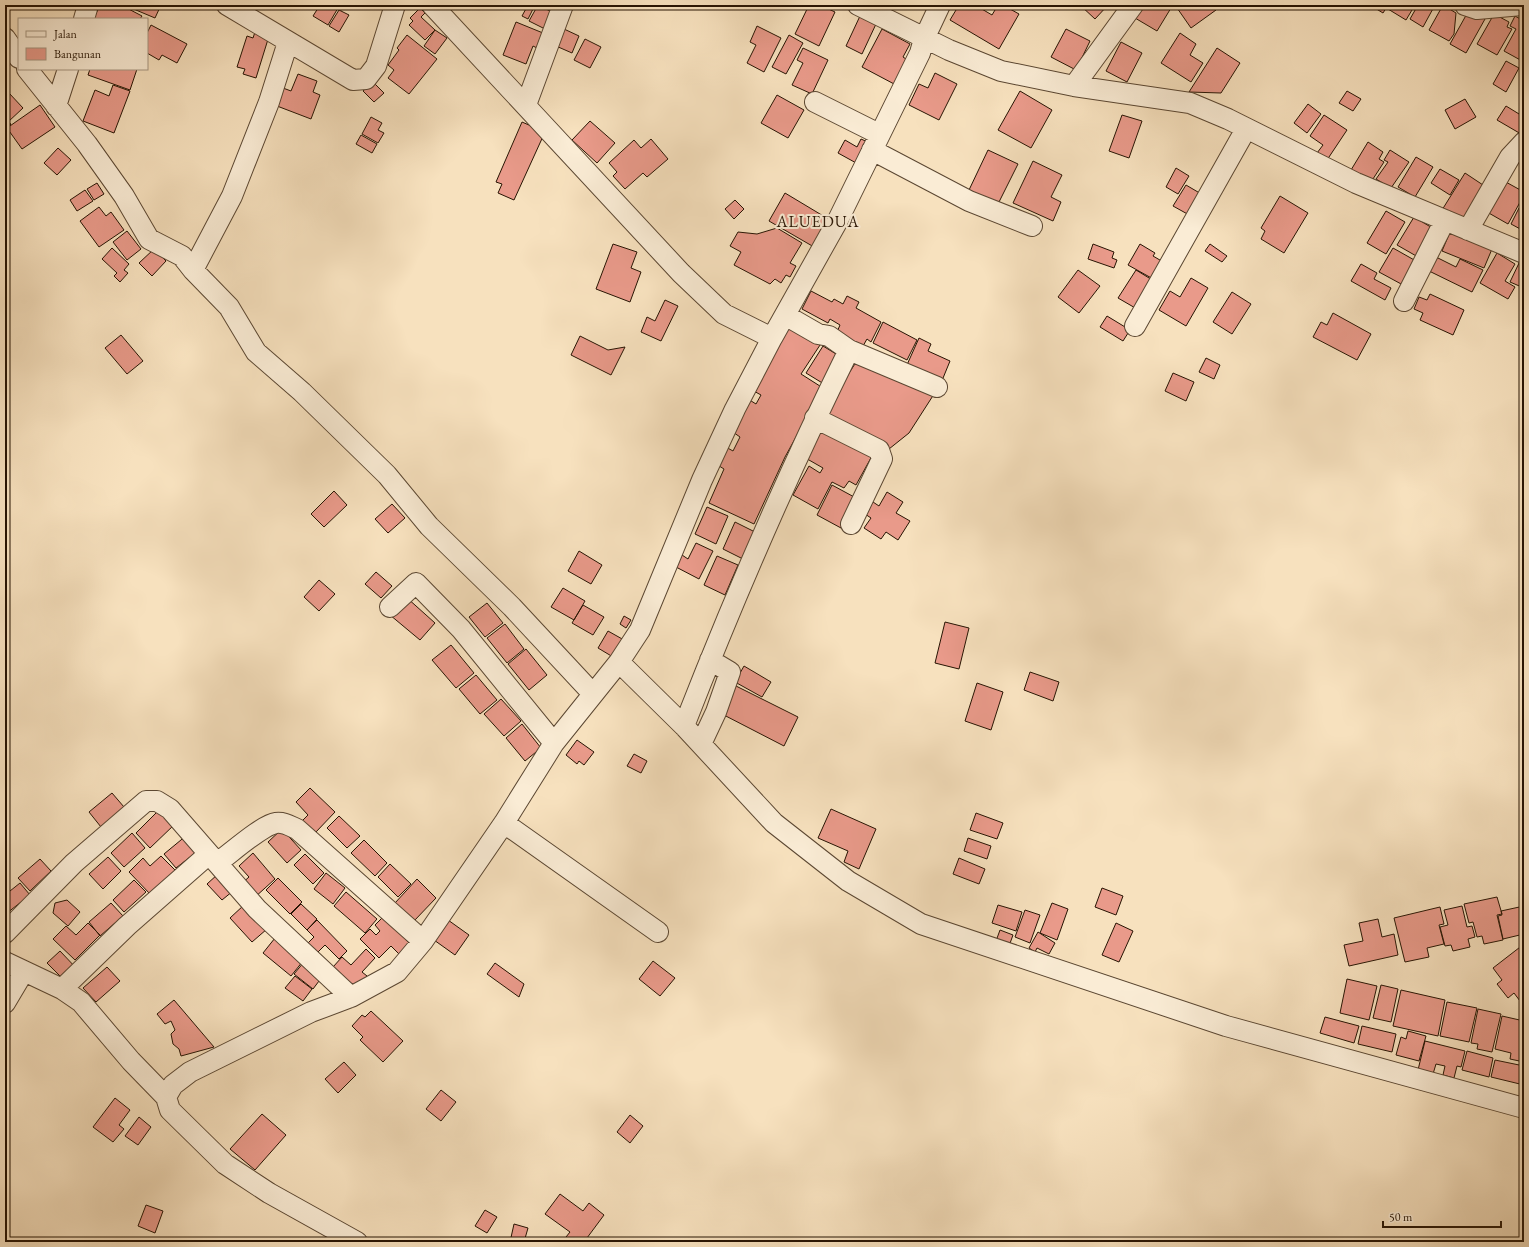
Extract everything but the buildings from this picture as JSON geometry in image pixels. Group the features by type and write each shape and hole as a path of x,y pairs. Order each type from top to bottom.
{"street":[{"path":"84,18 88,5"},
{"path":"227,5 354,80 366,79 376,66 395,5"},
{"path":"432,5 526,104 681,273 724,314 772,338"},
{"path":"526,104 563,5"},
{"path":"858,5 924,39 1001,71 1074,86 1190,103 1228,119 1356,183 1524,253"},
{"path":"166,1097 173,1085 190,1072 311,1012 351,997 397,972 423,941 504,823 554,743 619,662 640,630 705,473 735,409 785,314 837,222 920,54 924,39 940,5"},
{"path":"1074,86 1133,5"},
{"path":"1465,5 1477,9 1522,6"},
{"path":"5,38 18,57"},
{"path":"193,270 232,196 269,102 288,42"},
{"path":"28,70 87,144 124,196 149,239 182,256 193,270 229,307 256,352 302,392 387,476 429,526 512,607 593,694"},
{"path":"56,106 68,70"},
{"path":"816,102 969,201 1032,226"},
{"path":"1135,326 1246,129"},
{"path":"1468,230 1510,157 1524,142"},
{"path":"1404,301 1445,220"},
{"path":"785,314 818,334 828,336 849,350 937,387"},
{"path":"684,726 768,522 815,418 849,350"},
{"path":"815,418 878,450 882,459 850,524"},
{"path":"390,607 416,583 461,629 554,743"},
{"path":"701,744 716,712 730,672 710,660"},
{"path":"619,662 684,726 780,828 848,881 921,924 950,935 982,944 1226,1026 1524,1108"},
{"path":"5,933 74,863 146,802 157,801 170,809 257,909 351,997"},
{"path":"62,989 127,926 213,859 276,823 286,823 297,829 423,941"},
{"path":"504,823 658,932"},
{"path":"5,962 62,989 81,1002 131,1061 166,1097 170,1110 225,1164 269,1193 357,1242"},
{"path":"5,1003 24,971"}],"district":[{"name":"ALUEDUA","path":"818,221"}]}
